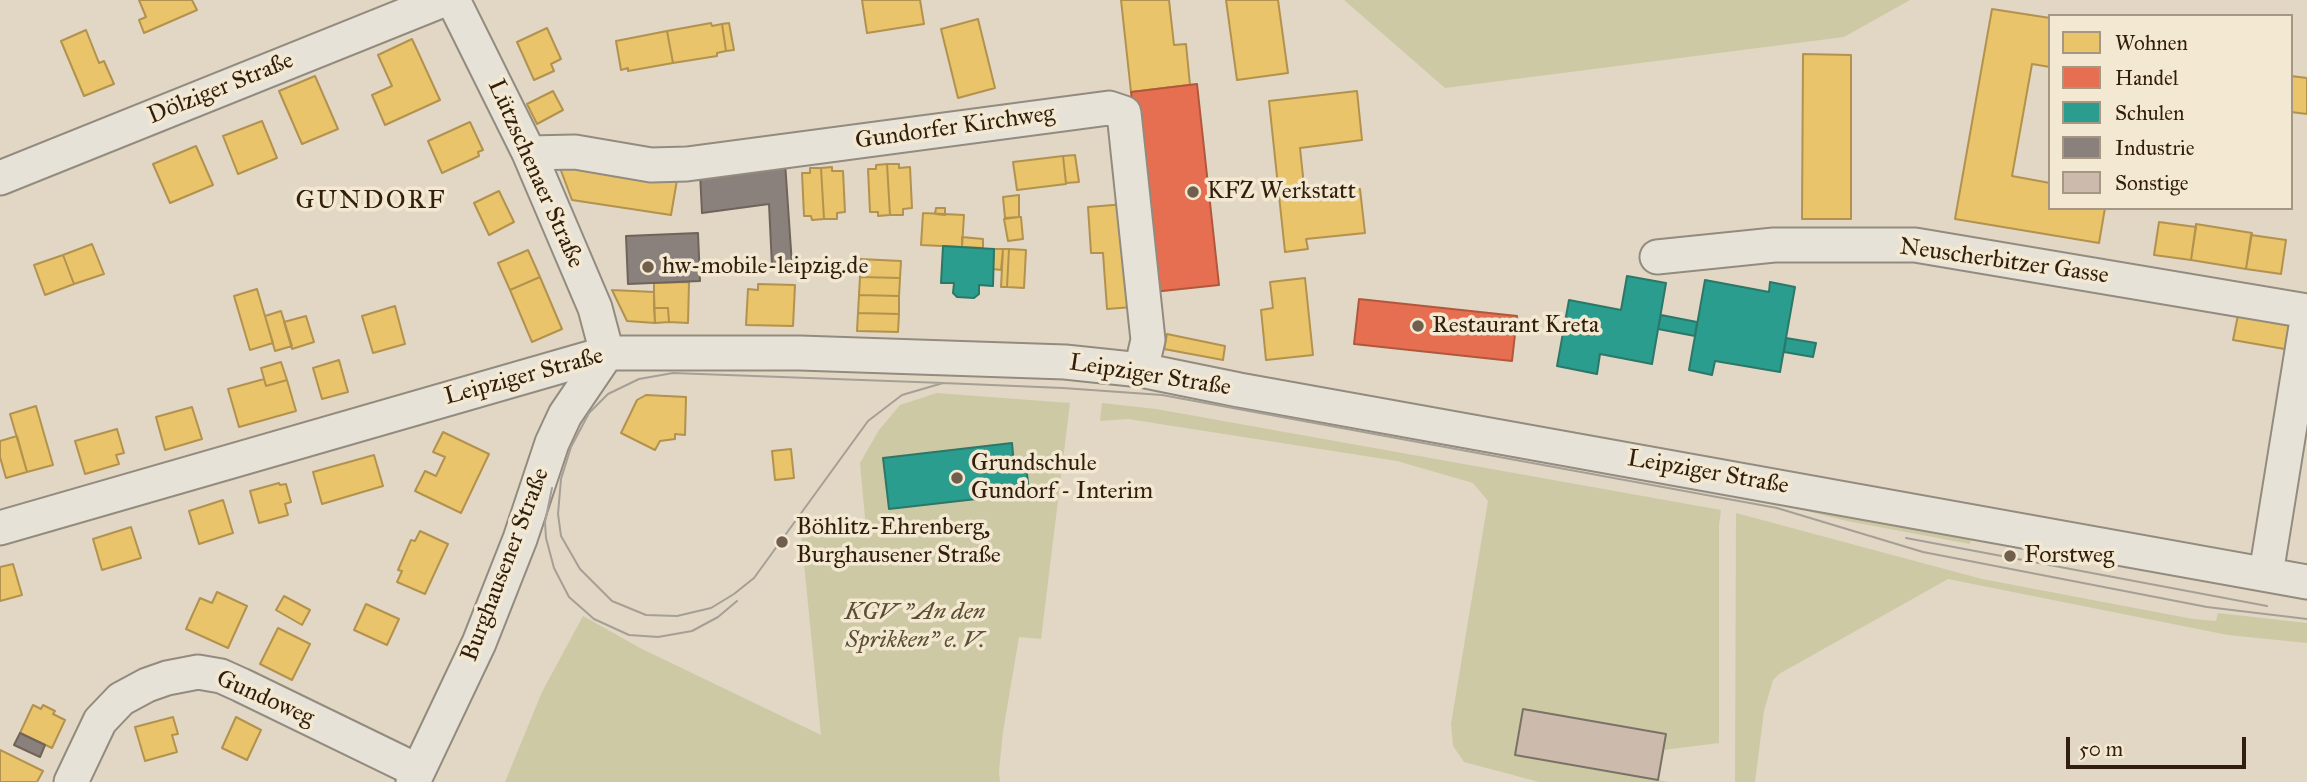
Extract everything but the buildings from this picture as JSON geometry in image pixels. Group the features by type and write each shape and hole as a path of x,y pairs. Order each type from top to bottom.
{"street":[{"name":"Dölziger Straße","path":"0,178 443,0"},
{"name":"Lützschenaer Straße","path":"453,0 529,153 594,308 607,353"},
{"name":"Gundorfer Kirchweg","path":"529,153 575,152 651,165 687,164 1110,108 1124,113 1148,340 1142,370"},
{"name":"Neuscherbitzer Gasse","path":"1657,257 1774,245 1915,245 2307,311"},
{"path":"2266,574 2297,447 2307,320"},
{"name":"Leipziger Straße","path":"0,528 607,353 861,354 1065,362 1142,370 1239,390 2307,582"},
{"name":"Burghausener Straße","path":"416,776 479,643 520,539 552,443 565,415 607,353"},
{"name":"Gundoweg","path":"71,782 100,721 121,699 147,685 198,672 221,676 241,685 416,776"}],"green space":[{"path":"1344,0 1910,0 1844,37 1445,88"},
{"name":"KGV \"An den Sprikken\" e. V.","path":"937,393 1070,403 1041,639 1019,637 1003,732 1000,782 505,782 542,692 583,616 642,649 821,735 801,533 866,529 860,463 879,430 900,405"},
{"path":"1102,403 1156,409 1721,510 1719,743 1663,750 1665,734 1524,709 1658,780 1669,782 1539,782 1464,762 1453,746 1451,724 1488,501 1473,483 1397,461 1128,419 1100,421"},
{"path":"1800,503 1972,534 1970,544 1847,521 1798,509"},
{"path":"1736,513 1982,579 2193,619 2216,621 2218,613 2307,623 2307,643 2228,635 1948,579 1779,674 1773,680 1764,711 1755,782 1735,782"}],"tram line":[{"path":"943,383 902,395 868,421 754,578 711,608 677,616 646,615 612,601 580,569 561,536 558,514 561,479 571,447 589,413 608,394 639,379 673,373 943,383 1063,388 1162,395 1777,508 1923,552 2207,607 2307,619"},
{"path":"552,488 545,522 554,568 569,597 594,619 629,635 658,637 692,631 718,617 737,601"},
{"path":"1906,538 2267,606"}],"place":[{"name":"KFZ Werkstatt","path":"1193,192"},
{"name":"hw-mobile-leipzig.de","path":"648,267"},
{"name":"Restaurant Kreta","path":"1418,326"},
{"name":"Grundschule Gundorf - Interim","path":"957,478"},
{"name":"Böhlitz-Ehrenberg, Burghausener Straße","path":"782,542"},
{"name":"Forstweg","path":"2010,556"}],"district":[{"name":"GUNDORF","path":"371,202"}]}
